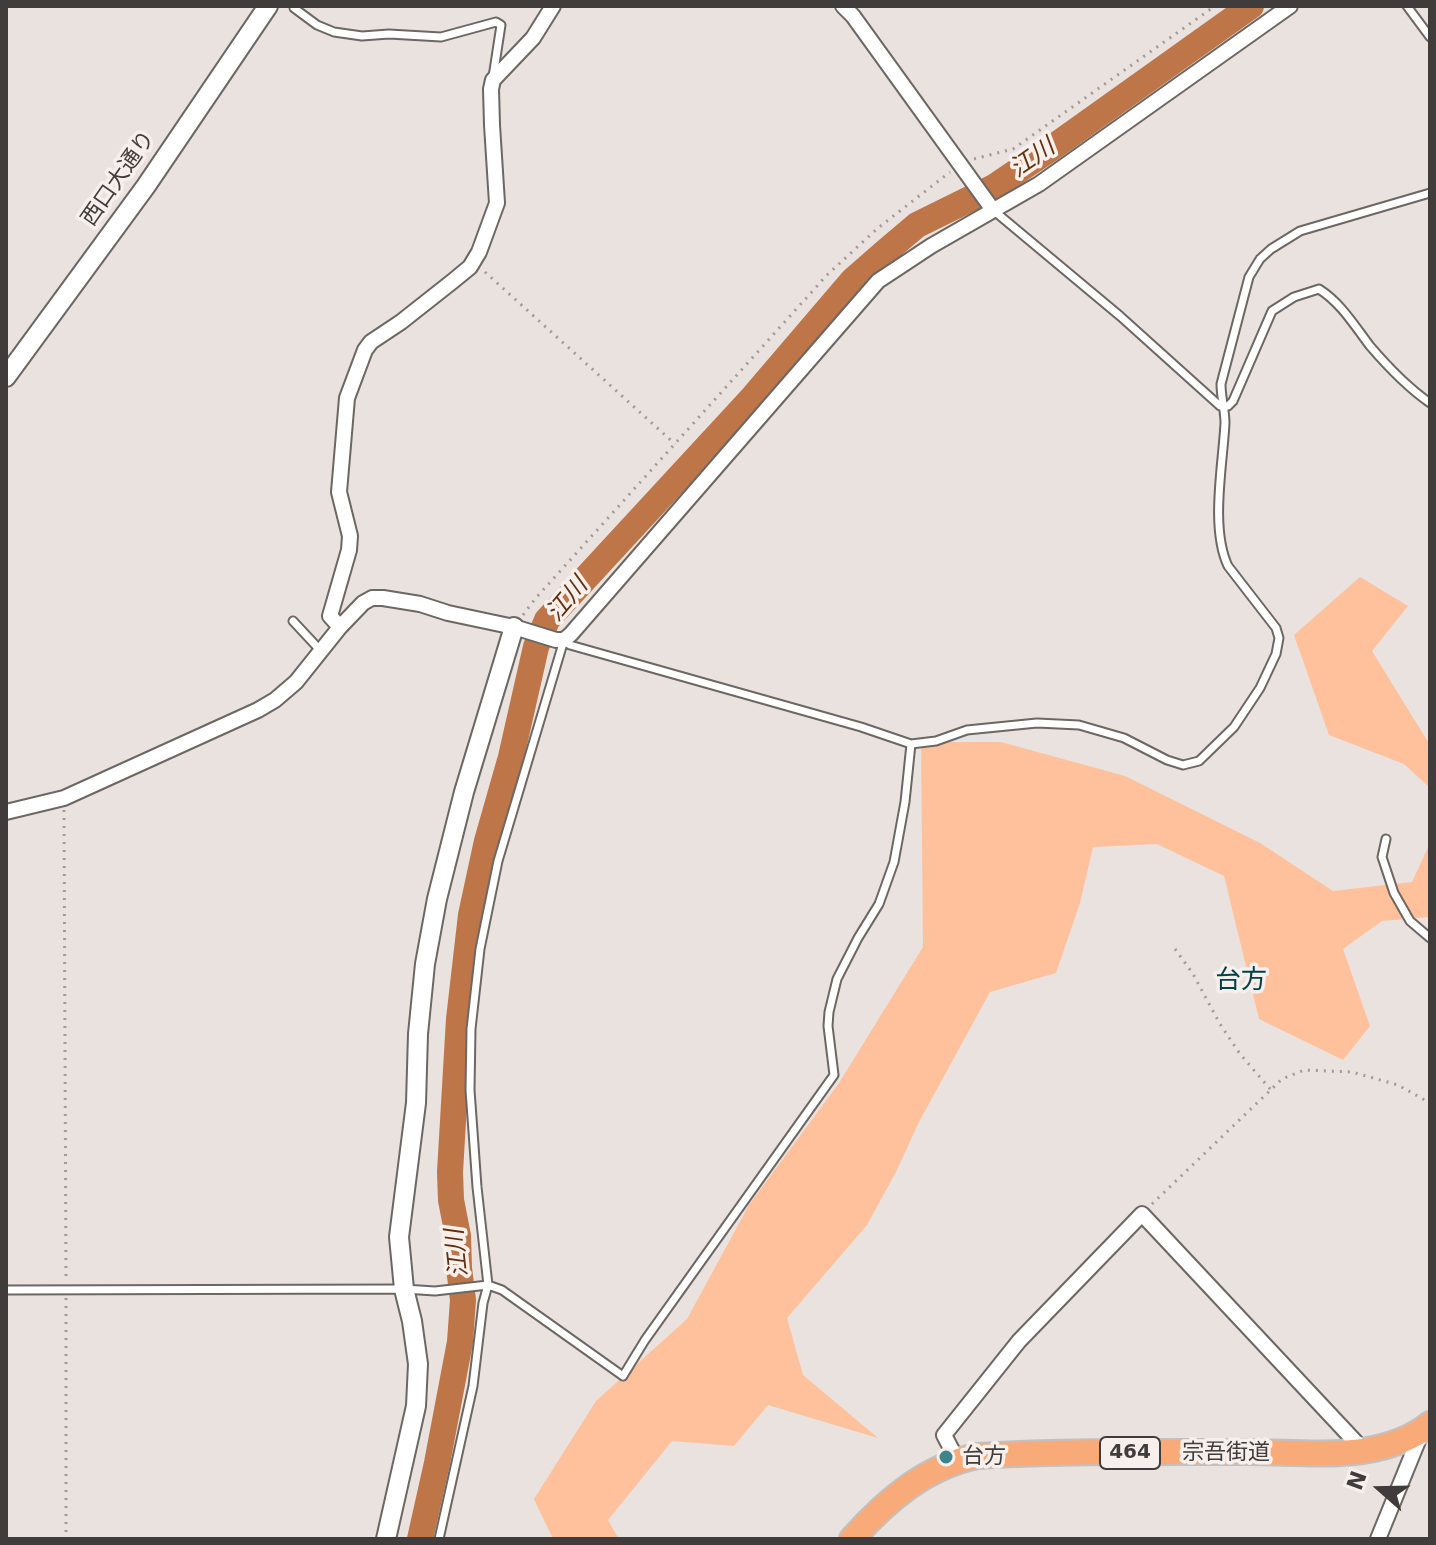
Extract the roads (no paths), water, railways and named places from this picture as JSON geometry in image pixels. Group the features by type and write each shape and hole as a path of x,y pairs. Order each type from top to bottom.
{"highway":[{"name":"宗吾街道","path":"852,1539 873,1515 904,1489 957,1460 977,1456 1234,1452 1331,1454 1401,1443 1426,1427"}],"street":[{"name":"西口大通り","path":"6,377 146,186 268,6"},
{"path":"340,627 330,616 349,550 350,536 339,492 347,398 371,342 470,267 479,252 497,203 492,125 493,80 533,38 553,6"},
{"path":"843,6 993,210"},
{"path":"6,812 64,798 258,710 296,682 340,627 372,598 420,604 560,640 571,634 878,281 931,246 1039,184 1290,6"},
{"path":"386,1539 416,1406 418,1364 404,1289 399,1237 416,1103 418,1034 425,964 437,899 464,792 518,628"},
{"path":"957,1460 944,1435 1019,1341 1142,1214 1364,1451"},
{"path":"1378,1539 1426,1427"}],"lane":[{"path":"1407,6 1430,37"},
{"path":"294,8 317,25 334,32 362,36 441,37 496,22 501,25 493,80"},
{"path":"439,1539 473,1386 488,1285 470,1090 471,1029 480,949 498,861 560,640 911,744 936,741 967,730 1037,723 1079,725 1124,738 1183,765 1199,761 1234,727 1260,688 1276,654 1279,638 1276,628 1233,575 1223,556 1219,521 1225,423 1221,395 1223,374 1249,277 1260,259 1271,249 1300,231 1430,193"},
{"path":"993,210 1223,407"},
{"path":"1223,407 1233,401 1272,311 1294,297 1319,289 1334,298 1372,348 1408,387 1430,403"},
{"path":"293,621 320,650"},
{"path":"6,1290 435,1291 488,1285 502,1290 623,1376 645,1340 834,1075 829,1012 837,979 879,904 894,862 911,744"},
{"path":"1386,839 1383,867 1394,893 1410,921 1430,938"}],"waterway":[{"name":"江川","path":"420,1539 460,1342 463,1300 450,1172 459,1019 471,915 536,647 547,620 753,397 853,280 885,252 917,225 994,187 1251,6"}],"place":[{"name":"台方","path":"946,1457"}],"district":[{"name":"台方","path":"1241,981"}]}
